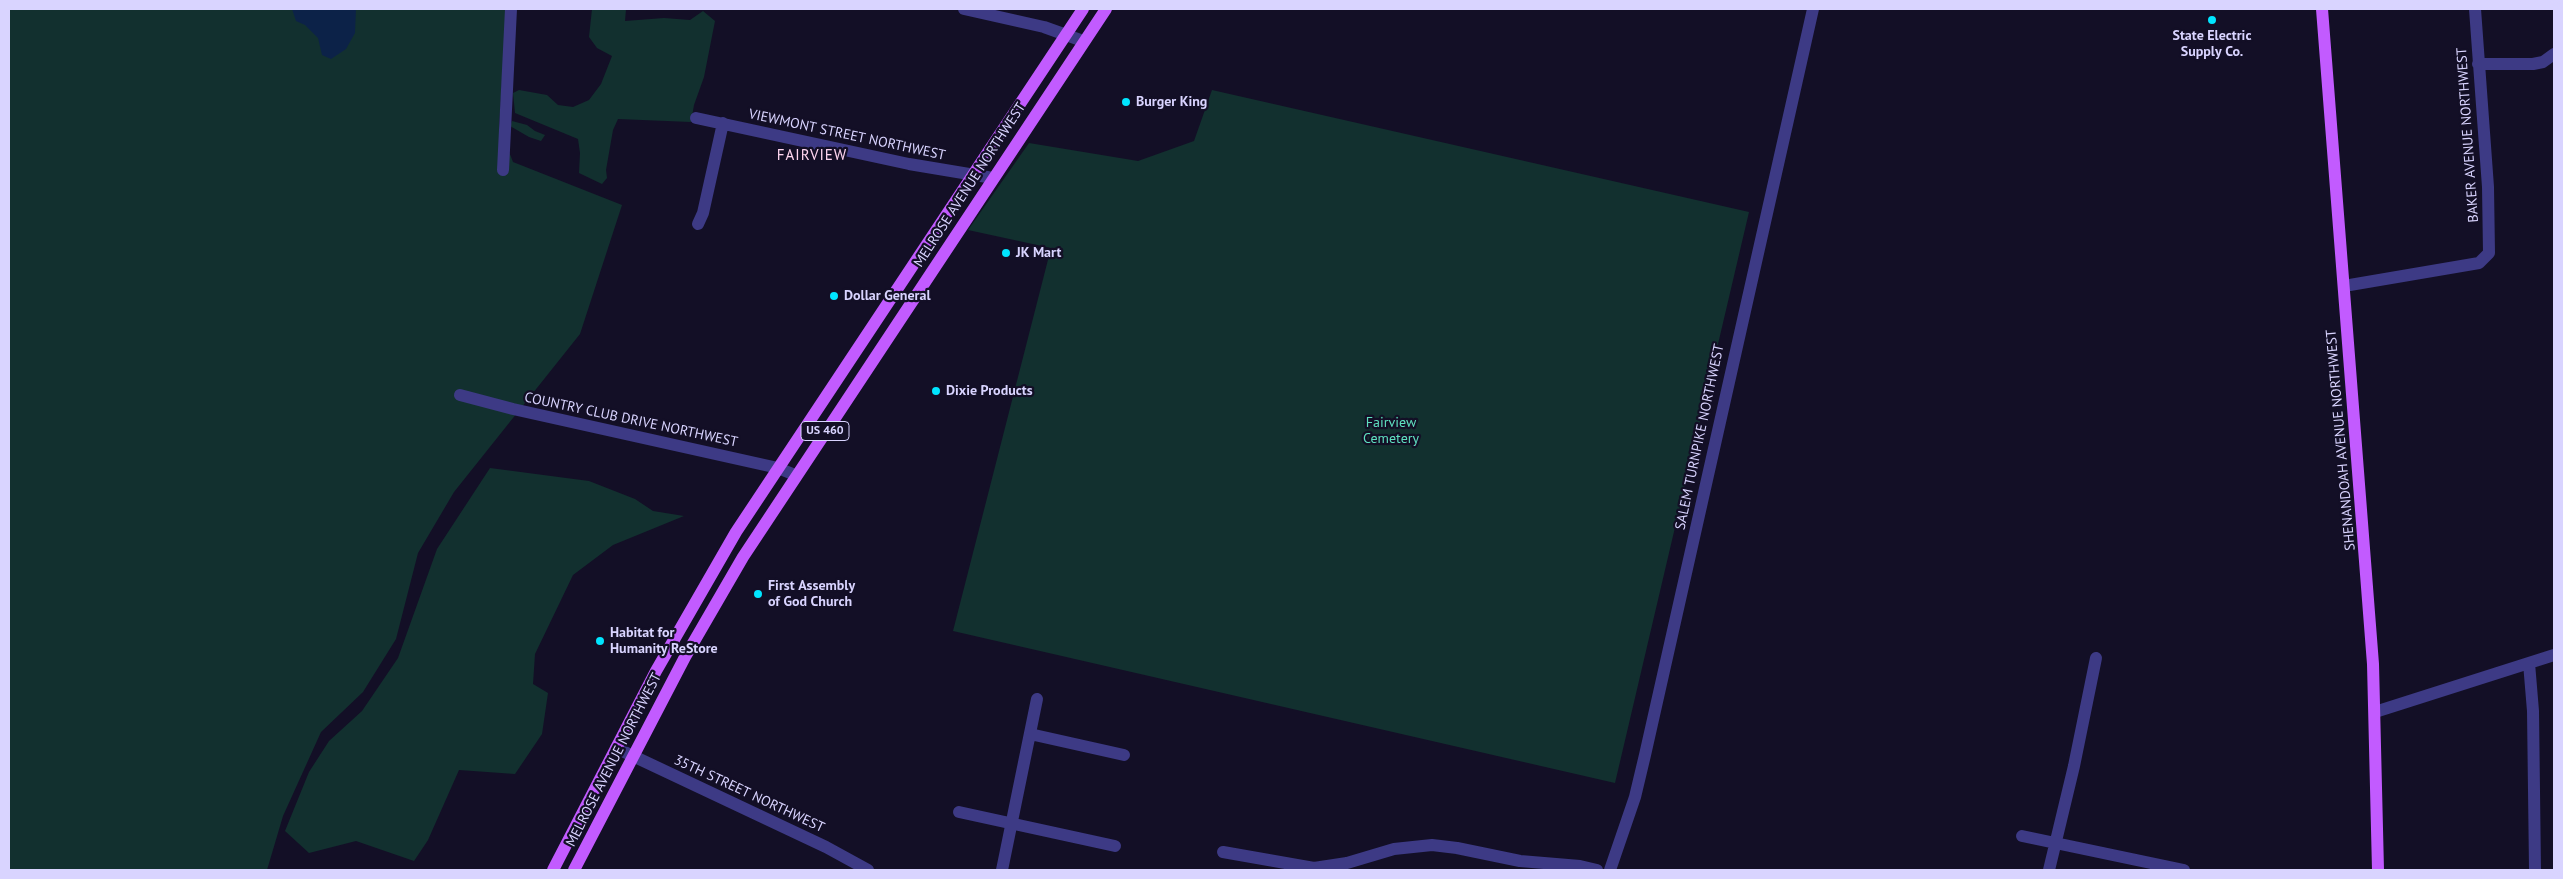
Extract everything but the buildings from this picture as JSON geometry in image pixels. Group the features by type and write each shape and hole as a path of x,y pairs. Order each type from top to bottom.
{"main road":[{"name":"MELROSE AVENUE NORTHWEST","path":"553,870 701,590 778,468 1083,9"},
{"name":"MELROSE AVENUE NORTHWEST","path":"574,870 719,596 795,475 1106,9"},
{"name":"SHENANDOAH AVENUE NORTHWEST","path":"2322,9 2367,571 2375,712 2378,870"}],"street":[{"path":"504,170 511,9"},
{"path":"964,9 1084,40"},
{"name":"SALEM TURNPIKE NORTHWEST","path":"1610,870 1634,797 1645,755 1812,9"},
{"name":"BAKER AVENUE NORTHWEST","path":"2344,286 2456,268 2479,263 2486,258 2490,248 2488,187 2475,9"},
{"path":"2478,64 2533,64 2543,62 2554,54"},
{"name":"VIEWMONT STREET NORTHWEST","path":"696,118 993,178"},
{"path":"698,224 703,213 722,124"},
{"name":"COUNTRY CLUB DRIVE NORTHWEST","path":"460,395 513,409 778,468 795,475"},
{"path":"2375,712 2554,655"},
{"path":"2049,870 2074,766 2096,658"},
{"path":"2529,663 2533,711 2535,870"},
{"path":"1002,870 1037,699"},
{"path":"1030,734 1124,754"},
{"name":"35TH STREET NORTHWEST","path":"616,748 826,847 868,870"},
{"path":"959,812 1115,846"},
{"path":"2022,836 2184,870"},
{"path":"1223,852 1314,868 1347,863 1394,849 1432,845 1457,848 1520,861 1580,866 1597,870"}],"green space":[{"path":"9,9 507,9 499,126 513,162 622,205 580,334 454,492 418,553 396,639 363,692 321,732 283,816 267,870 9,870"},
{"path":"592,9 626,9 625,21 664,18 690,20 703,11 715,21 704,77 694,105 691,122 618,119 613,130 606,170 607,178 602,184 579,173 580,153 578,139 515,113 513,93 519,90 547,95 558,105 573,107 589,100 601,84 612,56 597,48 589,37"},
{"name":"Fairview Cemetery","path":"1212,90 1749,212 1615,783 953,631 1051,248 968,230 1029,143 1138,161 1194,141"},
{"path":"512,121 527,125 545,135 541,141 529,137 510,126"},
{"path":"490,468 589,481 635,499 653,511 684,516 613,545 573,575 535,654 533,684 548,693 542,734 515,774 459,770 428,840 414,861 356,841 309,853 285,831 309,772 329,741 362,711 398,658 437,549"}],"water":[{"path":"292,9 356,9 355,33 346,49 331,59 322,55 318,38 305,25 296,21"}],"place":[{"name":"State Electric Supply Co.","path":"2212,20"},
{"name":"Burger King","path":"1126,102"},
{"name":"JK Mart","path":"1006,253"},
{"name":"Dollar General","path":"834,296"},
{"name":"Dixie Products","path":"936,391"},
{"name":"First Assembly of God Church","path":"758,594"},
{"name":"Habitat for Humanity ReStore","path":"600,641"}],"district":[{"name":"FAIRVIEW","path":"812,156"}]}
